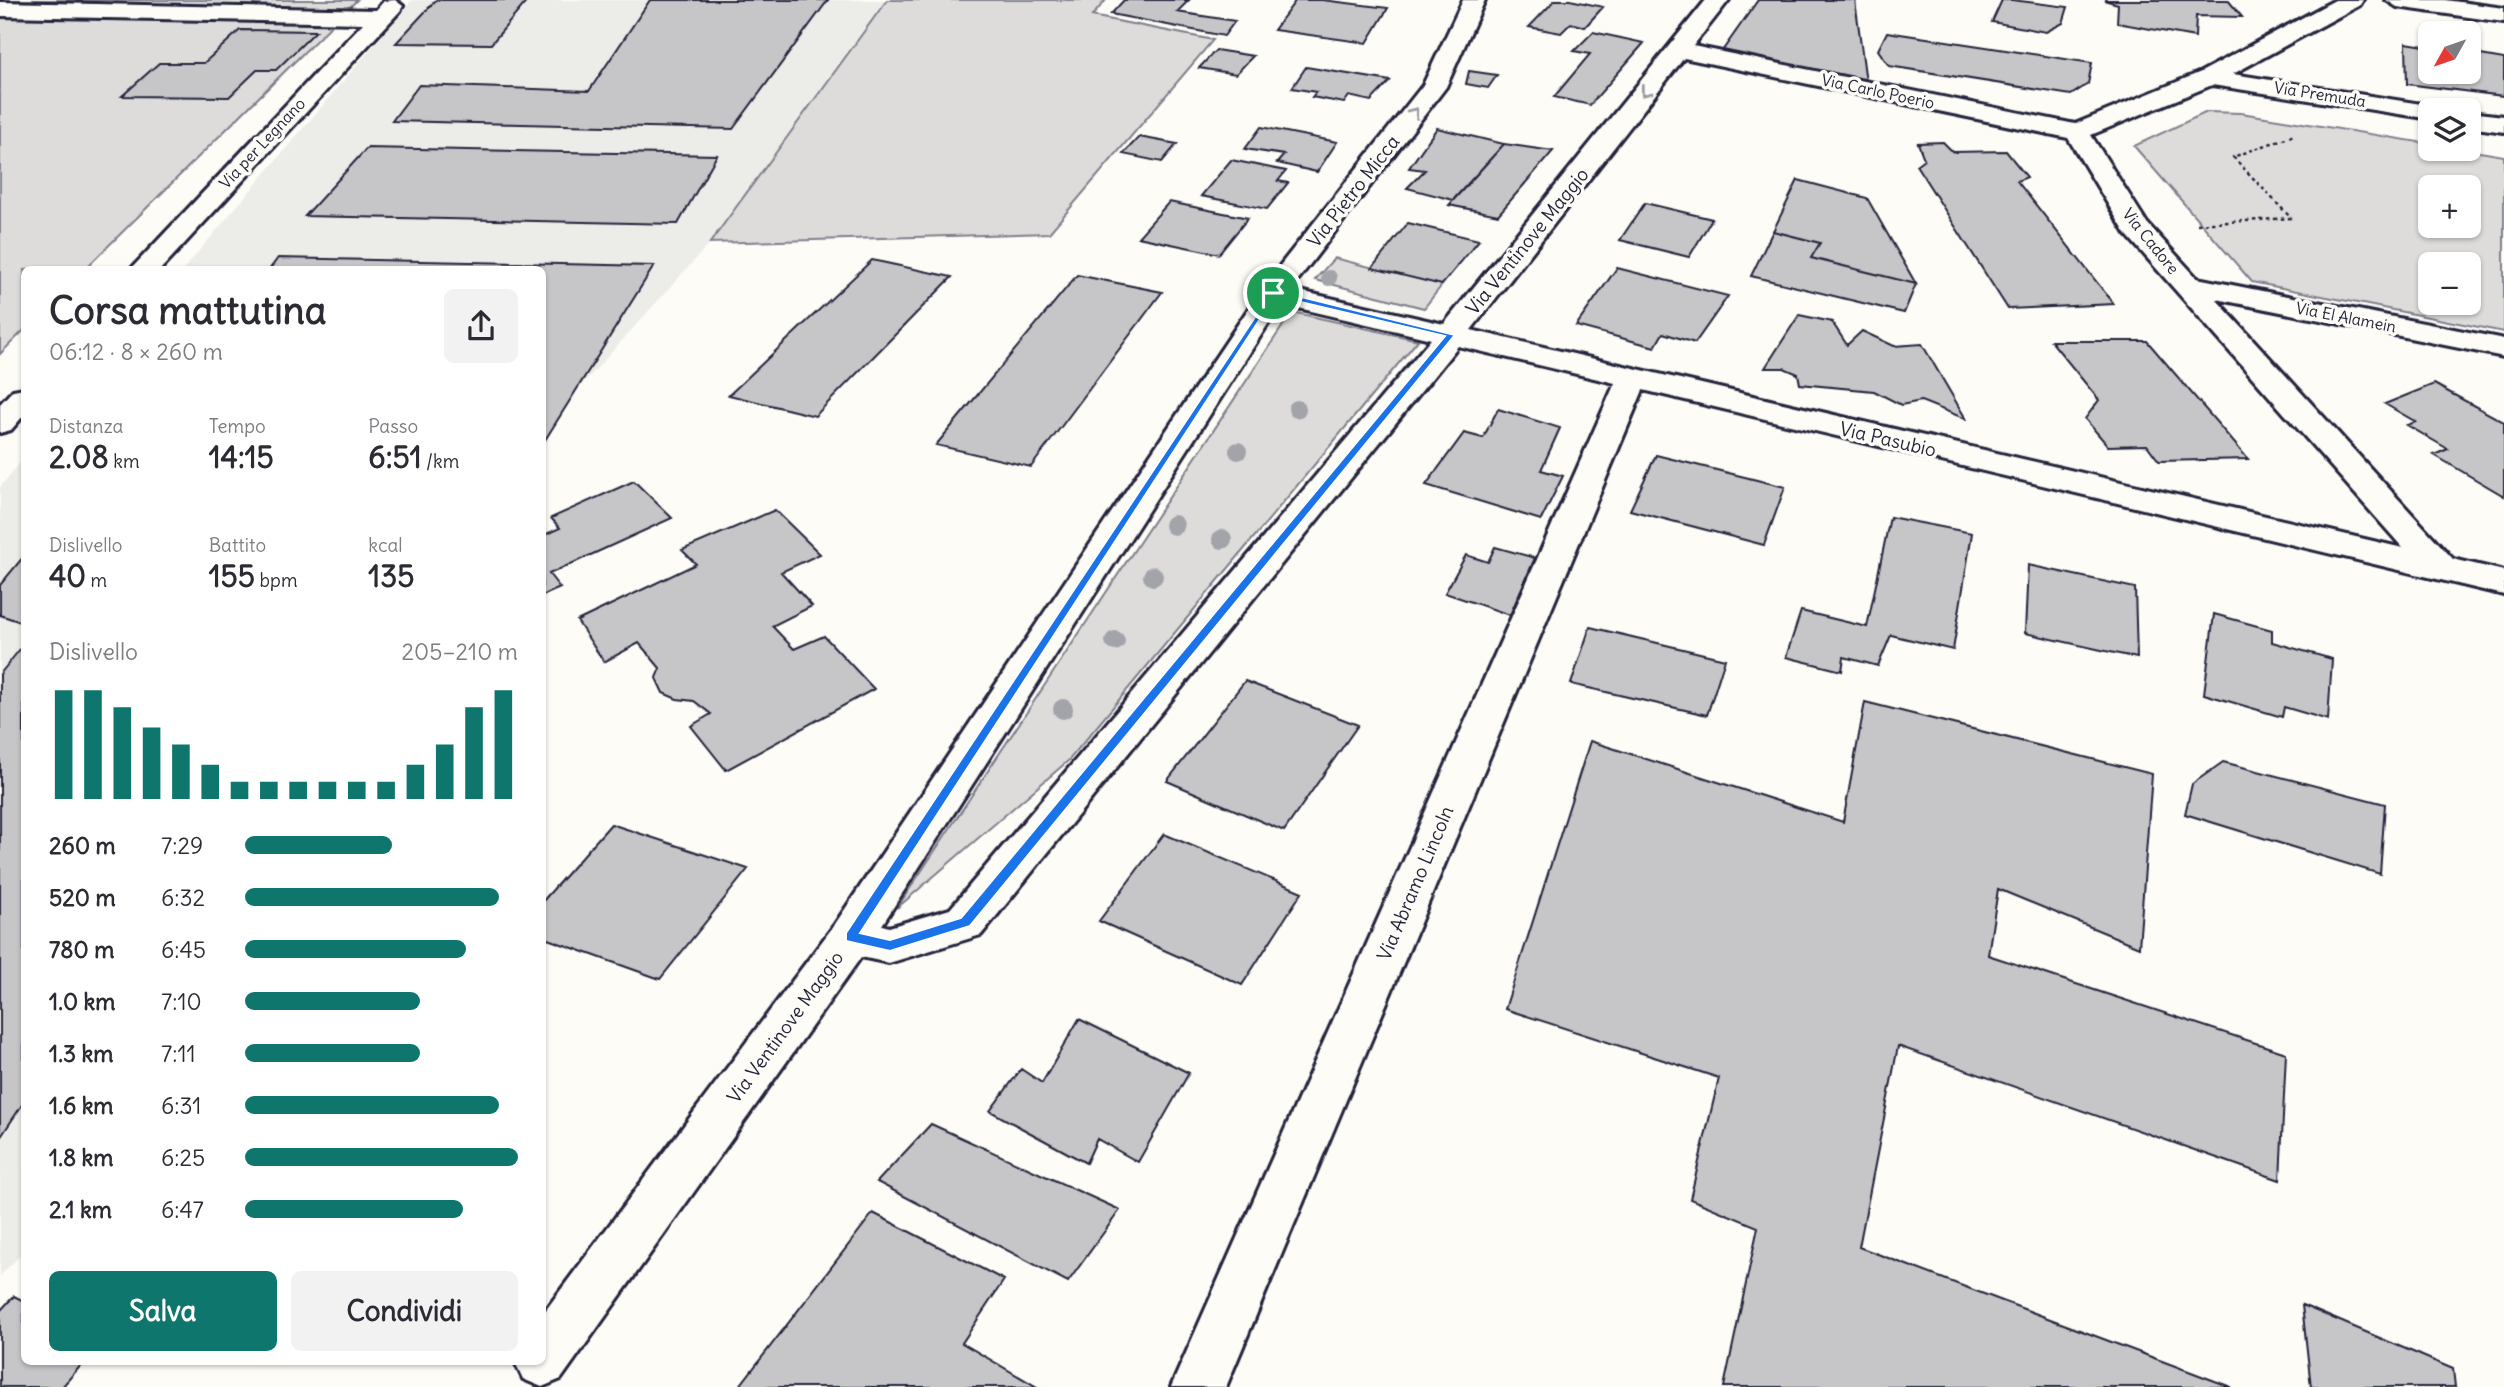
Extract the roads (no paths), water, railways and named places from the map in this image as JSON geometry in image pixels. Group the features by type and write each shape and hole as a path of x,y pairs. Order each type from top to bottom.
{"street":[{"name":"Via Pietro Micca","path":"851,937 1273,293 1434,87 1475,0"},
{"name":"Via Ventinove Maggio","path":"546,1356 851,937 890,945 965,922 1451,335 1718,0"},
{"path":"2077,132 2209,76 2352,0"},
{"path":"2397,0 2504,15"},
{"path":"0,9 389,9"},
{"name":"Via per Legnano","path":"148,266 389,9"},
{"name":"Via Carlo Poerio","path":"1678,50 2077,132"},
{"name":"Via Premuda","path":"2209,76 2418,110"},
{"path":"2481,120 2504,124"},
{"name":"Via Cadore","path":"2077,132 2136,228 2441,568"},
{"name":"Via El Alamein","path":"2187,285 2504,348"},
{"name":"Via Pasubio","path":"1273,293 2504,583"},
{"name":"Via Abramo Lincoln","path":"1198,1387 1632,379"},
{"path":"0,423 21,400"},
{"name":"Via Ventinove Maggio","path":"523,1387 539,1365"}]}
